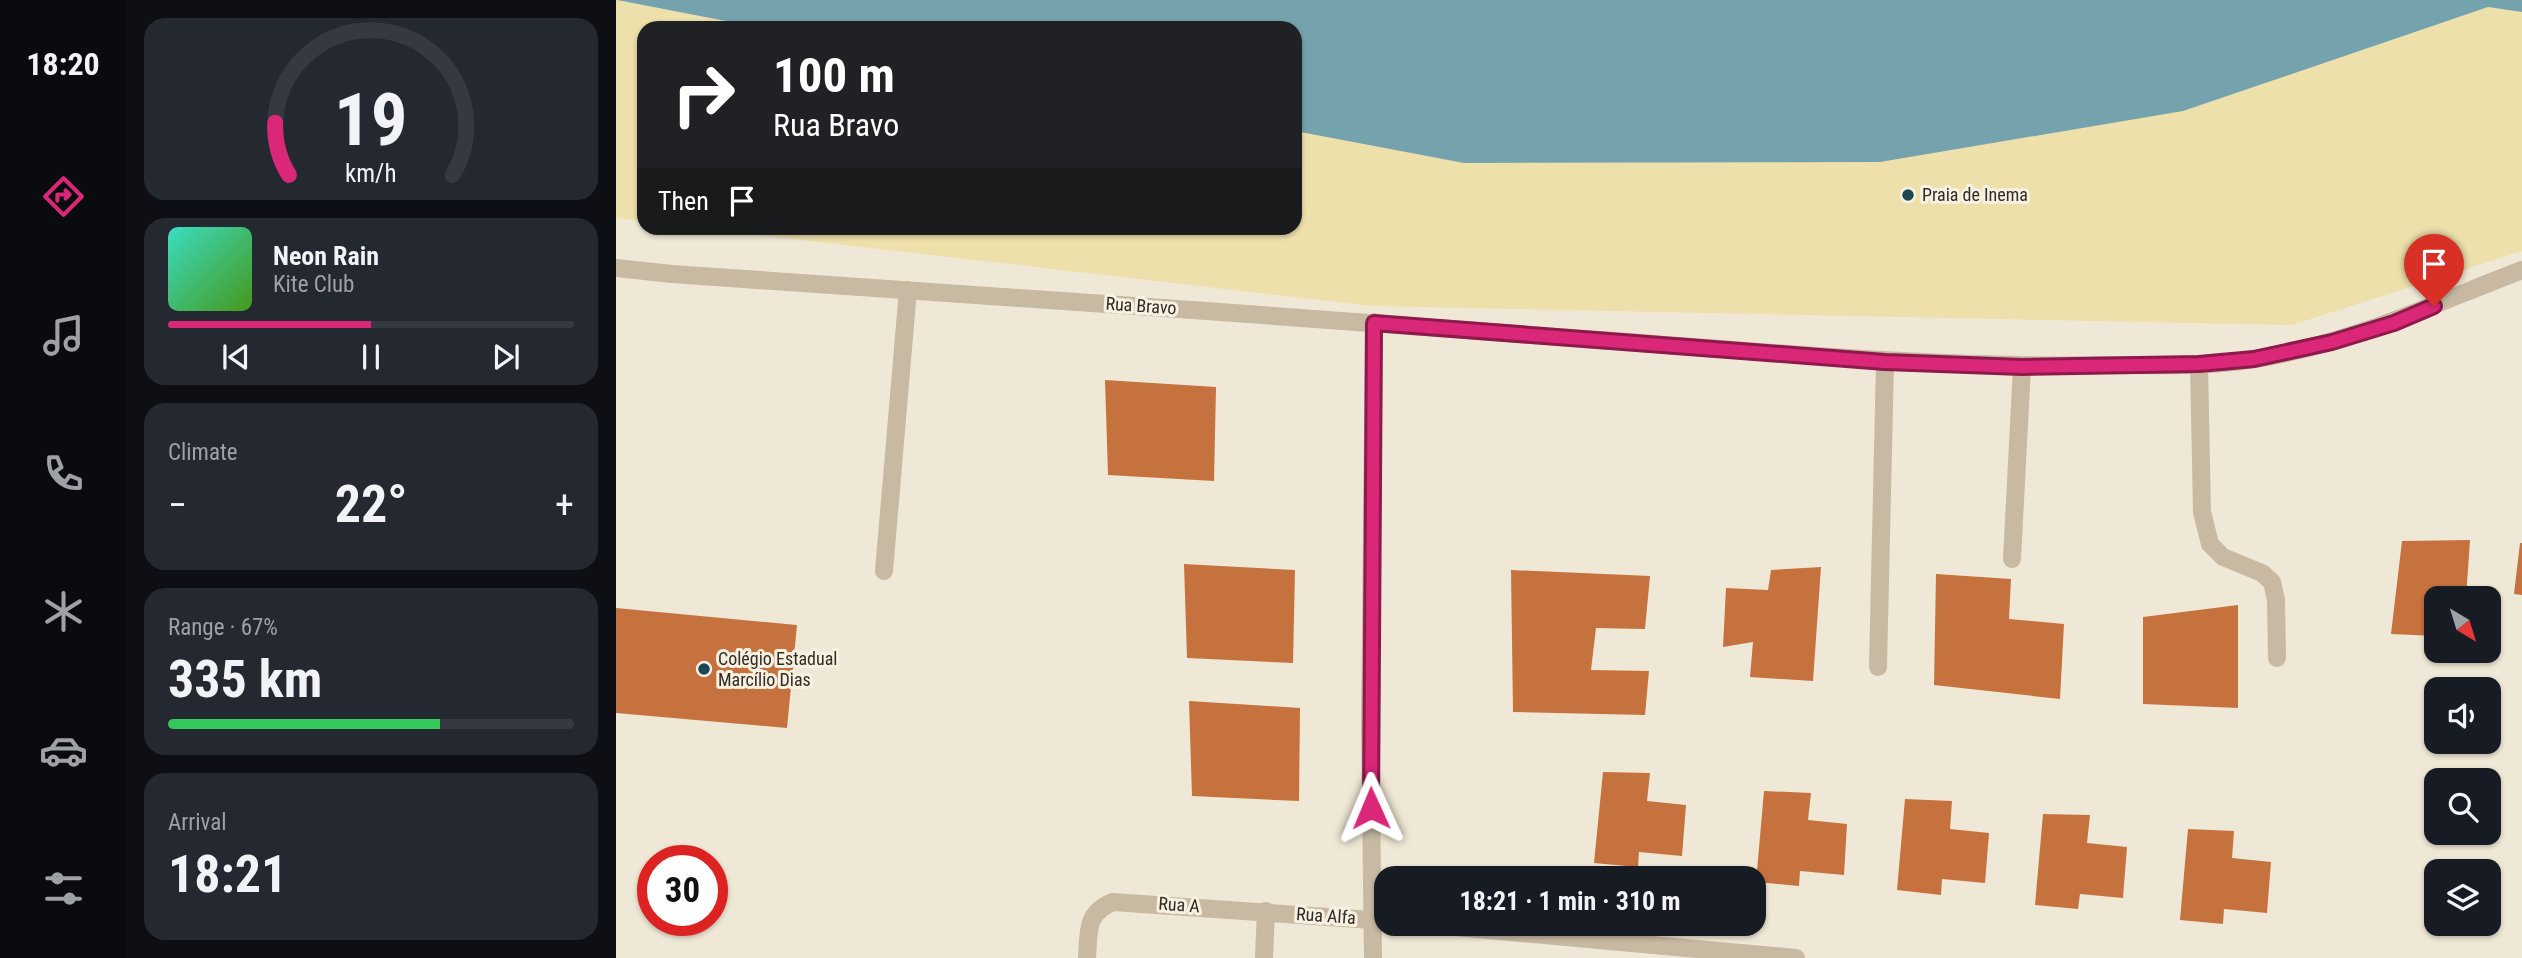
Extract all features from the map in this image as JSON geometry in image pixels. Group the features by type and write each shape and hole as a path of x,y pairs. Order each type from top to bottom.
{"street":[{"name":"Rua Bravo","path":"616,268 1885,362 2022,367 2199,364 2254,359 2332,342 2394,323 2522,270"},
{"path":"884,571 908,290"},
{"path":"1374,323 1370,725 1377,866"},
{"path":"1878,667 1885,362"},
{"path":"2199,364 2202,512 2210,544 2223,557 2262,573 2272,582 2276,600 2277,658"},
{"path":"2012,559 2022,367"},
{"name":"Rua A","path":"1087,958 1089,923 1101,906 1113,902 1266,911"},
{"path":"1264,958 1266,911"},
{"name":"Rua Alfa","path":"1266,911 1374,920"},
{"path":"1373,958 1377,936"},
{"path":"1554,936 1796,958"}],"sand":[{"path":"616,0 726,21 637,21 637,220 616,218"},
{"name":"Praia de Inema","path":"2488,7 2522,12 2522,251 2292,325 1372,306 758,235 1302,235 1302,130"}],"water":[{"path":"617,0 2522,0 2522,12 2488,7 2183,111 1880,162 1464,163 1302,132 1302,21 726,21"}],"building":[{"path":"1105,380 1216,387 1214,481 1108,475"},
{"path":"2470,540 2467,586 2424,586 2424,635 2391,634 2402,541"},
{"path":"2522,543 2522,595 2514,594"},
{"path":"1184,564 1295,570 1293,663 1187,658"},
{"path":"1821,567 1813,681 1750,677 1753,642 1723,647 1726,588 1768,590 1771,570"},
{"path":"1511,570 1650,576 1645,629 1596,628 1591,670 1649,671 1645,715 1513,712"},
{"path":"1936,574 2011,579 2009,619 2064,624 2060,699 1934,685"},
{"path":"2238,605 2238,708 2143,704 2143,617"},
{"name":"Colégio Estadual Marcílio Dias","path":"616,608 797,625 787,728 616,713"},
{"path":"1189,701 1300,708 1299,801 1192,796"},
{"path":"1603,772 1650,773 1647,801 1686,805 1682,856 1639,852 1638,866 1594,863"},
{"path":"1764,791 1811,793 1808,820 1847,824 1844,875 1800,871 1799,886 1766,883 1766,866 1757,866"},
{"path":"1905,799 1952,801 1950,829 1989,833 1985,883 1942,879 1941,895 1897,890"},
{"path":"2043,814 2090,815 2087,843 2127,847 2123,898 2080,894 2078,909 2035,905"},
{"path":"2188,829 2234,831 2232,858 2271,862 2267,913 2224,909 2223,924 2180,920"}],"place":[{"name":"Praia de Inema","path":"1908,195"},
{"name":"Colégio Estadual Marcílio Dias","path":"704,669"}],"route":[{"path":"1371,808 1374,323 1885,362 2022,367 2199,364 2254,359 2332,342 2394,323 2434,306"}]}
